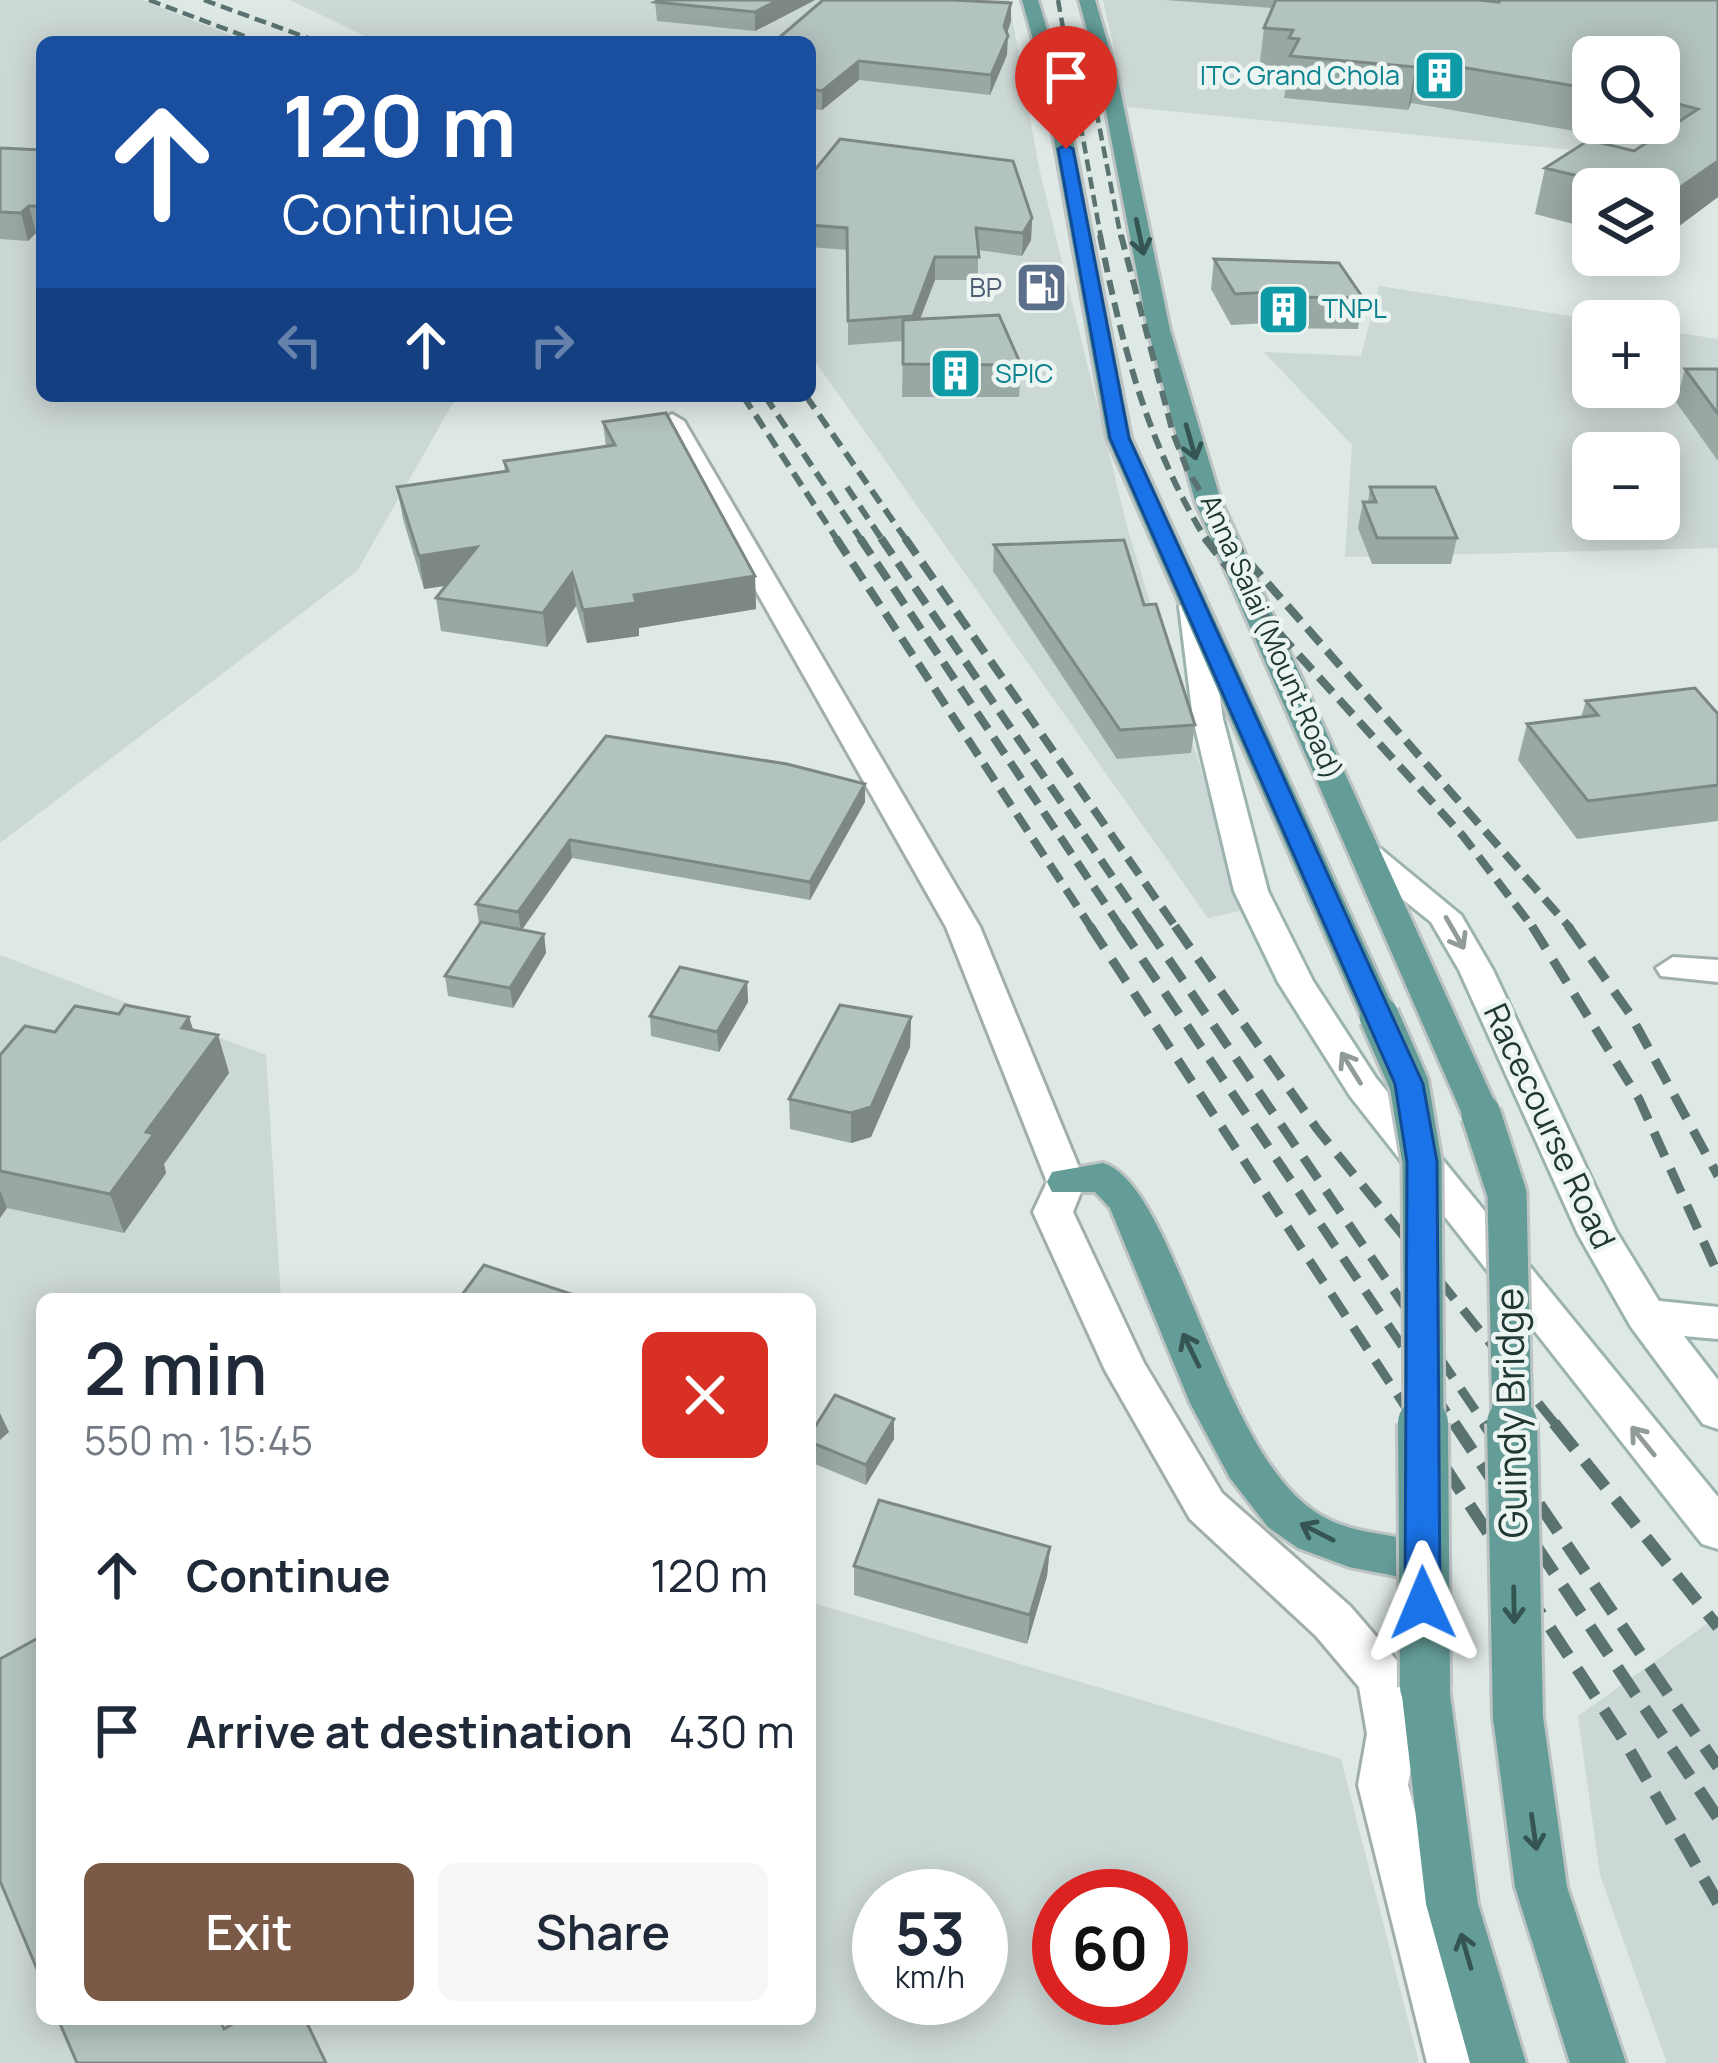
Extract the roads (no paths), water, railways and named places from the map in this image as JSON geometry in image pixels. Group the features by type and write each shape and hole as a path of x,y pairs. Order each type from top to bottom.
{"main road":[{"name":"Anna Salai (Mount Road)","path":"1030,0 1051,72 1119,438 1409,1084 1422,1162 1421,1561"},
{"name":"Anna Salai (Mount Road)","path":"1087,0 1108,75 1159,330 1208,501 1481,1114"},
{"name":"Guindy Bridge","path":"1481,1114 1507,1193 1518,1717 1541,1887 1598,2063"},
{"path":"1066,1182 1103,1177 1125,1192 1170,1308 1241,1456 1285,1516 1358,1553 1421,1561 1425,1687 1453,1904 1498,2063"}],"street":[{"path":"672,421 954,909 1066,1182 1053,1212 1126,1370 1206,1506 1333,1621 1382,1678 1392,1734 1383,1785 1454,2063"},
{"path":"1193,606 1208,719 1251,891 1296,982 1363,1087 1718,1530"},
{"name":"Racecourse Road","path":"1369,856 1444,915 1598,1234 1646,1316 1718,1412"},
{"path":"1673,968 1718,971"},
{"path":"1646,1316 1718,1324"}],"railway":[{"path":"149,0 244,36"},
{"path":"204,0 303,36"},
{"path":"1058,0 1101,238"},
{"path":"1086,58 1121,238"},
{"path":"1100,235 1139,393 1168,468 1206,539"},
{"path":"1121,235 1173,433 1187,469 1229,539"},
{"path":"747,402 838,541"},
{"path":"769,402 862,541"},
{"path":"810,402 907,541"},
{"path":"847,487 881,538"},
{"path":"836,538 1092,929"},
{"path":"860,538 1122,929"},
{"path":"881,538 1148,929"},
{"path":"905,538 1177,929"},
{"path":"1206,539 1277,631 1463,836 1533,928"},
{"path":"1229,539 1571,929"},
{"path":"1090,926 1418,1426"},
{"path":"1120,926 1456,1426"},
{"path":"1146,926 1486,1426"},
{"path":"1175,926 1317,1129 1557,1426"},
{"path":"1568,926 1630,1014 1718,1176"},
{"path":"1533,928 1639,1099 1718,1274"},
{"path":"1416,1423 1625,1742 1718,1903"},
{"path":"1454,1423 1718,1818"},
{"path":"1484,1423 1718,1767"},
{"path":"1554,1423 1718,1627"}],"place":[{"name":"ITC Grand Chola","path":"1439,76"},
{"name":"BP","path":"1041,288"},
{"name":"TNPL","path":"1283,309"},
{"name":"SPIC","path":"956,374"}]}
